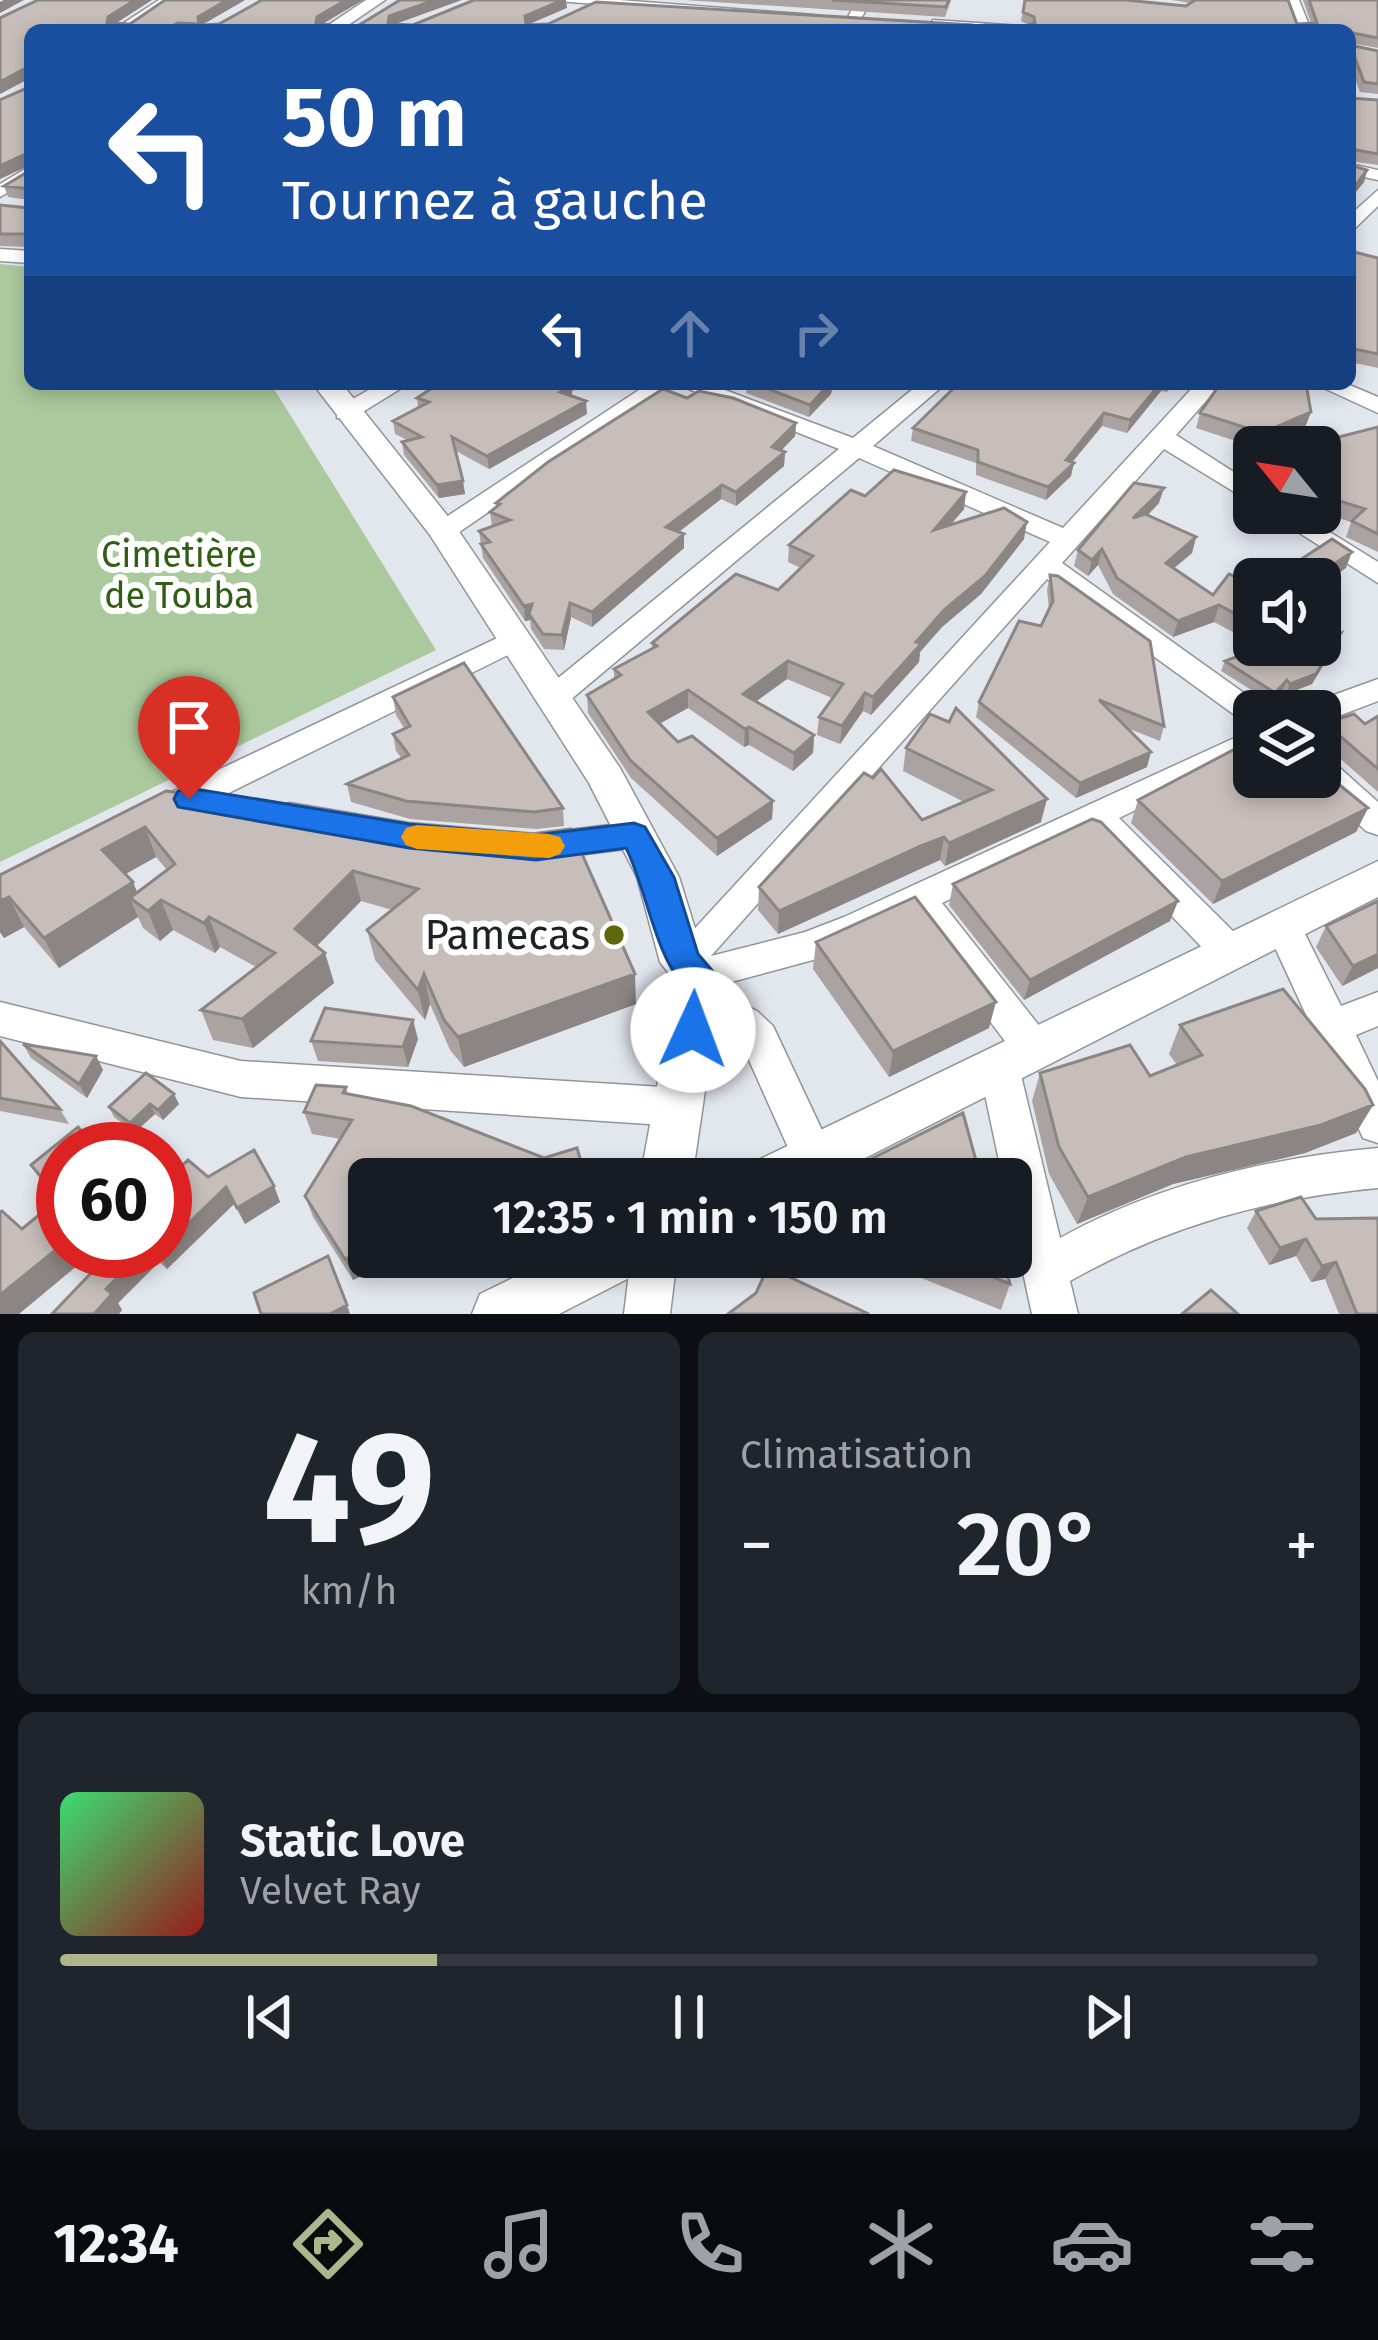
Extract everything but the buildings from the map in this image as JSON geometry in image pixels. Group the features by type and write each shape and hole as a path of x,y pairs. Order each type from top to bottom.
{"main road":[{"path":"339,24 377,0"},
{"path":"336,398 443,532 606,778 658,877 694,979 670,1158"},
{"path":"814,1158 1378,878"},
{"path":"500,1314 572,1278"}],"street":[{"path":"130,24 168,0"},
{"path":"550,0 841,24"},
{"path":"556,22 599,5"},
{"path":"647,5 716,24"},
{"path":"856,24 876,20"},
{"path":"920,23 964,23"},
{"path":"1356,220 1378,195"},
{"path":"336,398 370,390"},
{"path":"443,532 655,390"},
{"path":"704,390 856,447 1066,538"},
{"path":"552,699 926,390"},
{"path":"694,979 1044,563 1203,390"},
{"path":"1341,390 1378,406"},
{"path":"1160,436 1233,483"},
{"path":"1314,534 1378,574"},
{"path":"1044,563 1233,698"},
{"path":"126,829 514,640"},
{"path":"1341,703 1378,688"},
{"path":"694,979 811,946 1233,750"},
{"path":"1341,788 1378,822"},
{"path":"189,799 409,836 536,848 634,835"},
{"path":"1096,815 1230,952"},
{"path":"918,899 1017,1058 1055,1314"},
{"path":"1283,926 1378,1124"},
{"path":"694,979 759,1038 814,1158"},
{"path":"1333,1027 1378,1009"},
{"path":"0,1019 241,1079 679,1107"},
{"path":"1048,1269 1102,1240 1224,1194 1280,1178 1378,1168"},
{"path":"647,1314 651,1278"}],"green space":[{"name":"Cimetière de Touba","path":"0,264 24,266 24,390 275,390 436,650 0,862"}],"slow traffic":[{"path":"417,837 549,846"}],"place":[{"name":"Pamecas","path":"614,935"}],"route":[{"path":"189,799 409,836 536,848 634,835 658,877 683,962 699,975 693,1030"}]}
